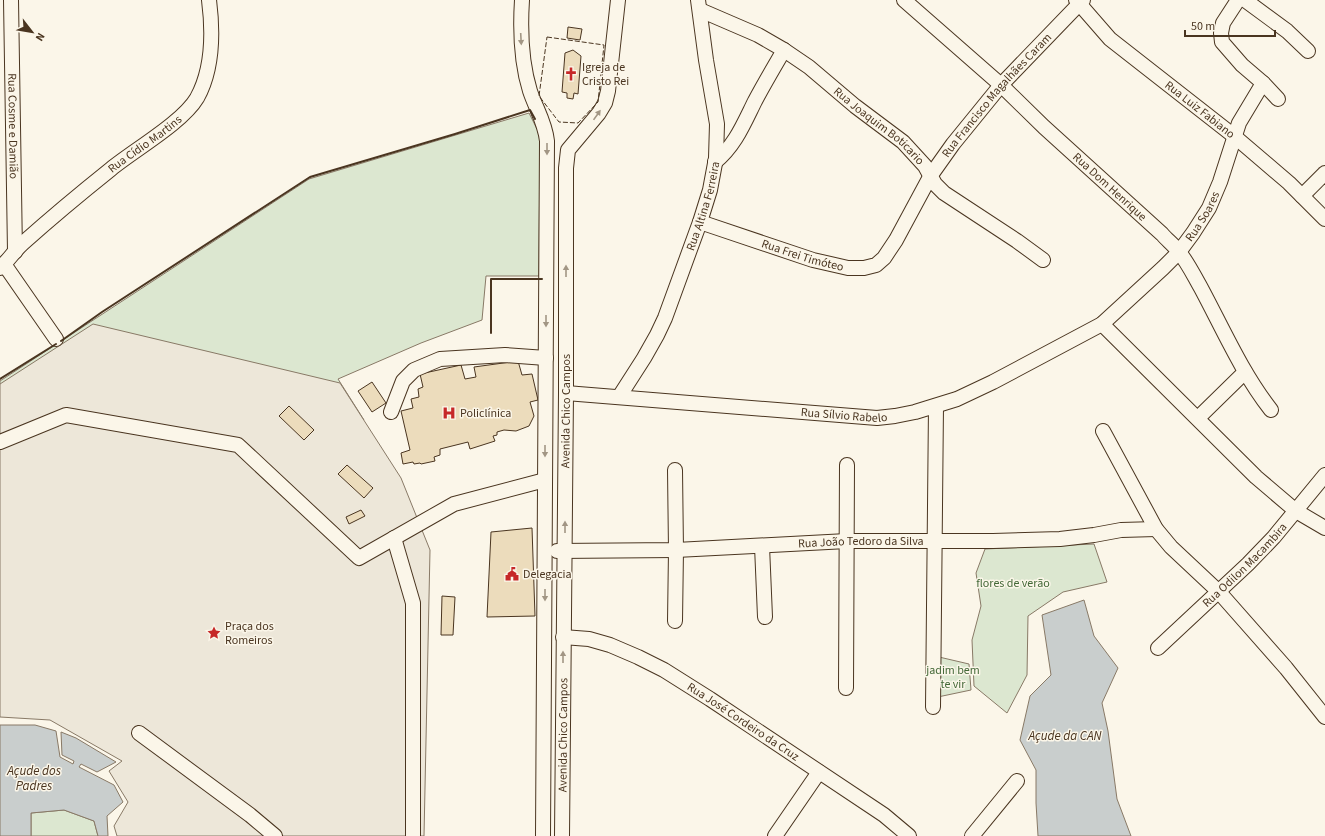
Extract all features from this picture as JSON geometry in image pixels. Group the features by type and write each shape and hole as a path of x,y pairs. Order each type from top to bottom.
{"street":[{"name":"Rua Cosme e Damião","path":"11,0 14,252"},
{"name":"Rua Cídio Martins","path":"2,266 22,244 111,169 176,121 193,103 202,87 209,55 212,25 209,0"},
{"name":"Avenida Chico Campos","path":"522,0 521,37 524,66 531,92 545,128 546,141 543,836"},
{"name":"Avenida Chico Campos","path":"562,836 567,156 568,150 599,113 605,103 608,91 618,0"},
{"name":"Rua Dom Henrique","path":"904,0 1001,85 1162,234 1179,252 1216,315 1245,372 1259,395 1271,410"},
{"path":"1238,0 1223,22 1221,32 1222,42 1242,65 1264,83 1278,100"},
{"path":"1245,0 1287,31 1308,51"},
{"name":"Rua Francisco Magalhães Caram","path":"896,240 931,175 953,144 1001,85 1079,1"},
{"name":"Rua Luiz Fabiano","path":"1079,1 1110,39 1234,136 1289,182 1325,219"},
{"name":"Rua Joaquim Boticario","path":"699,5 784,50 809,67 855,106 903,142 925,166 935,184 944,194 1018,241 1043,260"},
{"name":"Rua Altina Ferreira","path":"619,397 657,335 674,296 710,190 715,162 717,124 706,60 699,5"},
{"path":"715,162 726,153 735,141 767,79 784,50"},
{"name":"Rua Soares","path":"1102,324 1179,252 1194,233 1209,208 1220,182 1239,123 1264,83"},
{"path":"1302,196 1325,173"},
{"name":"Rua Frei Timóteo","path":"700,222 813,260 848,268 864,268 876,265 884,258 896,240"},
{"path":"2,266 56,339"},
{"path":"546,290 566,290"},
{"path":"1102,324 1198,418 1226,449 1256,477 1296,511 1325,528"},
{"name":"Rua Sílvio Rabelo","path":"566,393 670,400 728,407 769,408 877,418 895,416 936,406 957,398 993,382 1102,324"},
{"path":"391,412 403,381 414,370 440,359 505,355 546,358"},
{"path":"1198,418 1245,372"},
{"path":"933,707 936,406"},
{"path":"0,442 66,415 238,445 359,558 454,504 545,480"},
{"path":"1103,431 1156,529 1171,547 1219,592 1286,668 1325,717"},
{"path":"846,688 847,465"},
{"path":"675,470 675,621"},
{"name":"Rua Odilon Macambira","path":"1158,648 1219,592 1274,537 1325,475"},
{"name":"Rua João Tedoro da Silva","path":"545,552 565,550 676,550 847,542 993,542 1060,539 1121,530 1156,529"},
{"path":"394,538 413,603 413,836"},
{"path":"762,546 765,617"},
{"name":"Rua José Cordeiro da Cruz","path":"563,637 588,639 603,643 638,656 664,670 884,815 909,836"},
{"path":"139,732 250,815 275,836"},
{"path":"776,836 819,772"},
{"path":"972,836 1017,781"}],"green space":[{"path":"529,113 540,135 539,276 486,276 482,320 421,343 338,379 364,420 343,426 0,427 0,381 309,179"},
{"name":"flores de verão","path":"1094,544 1107,582 1063,592 1028,616 1027,675 1007,713 974,686 972,640 981,606 976,573 985,549"},
{"name":"jadim bem te vir","path":"939,657 969,664 971,690 933,698"},
{"path":"64,810 94,821 98,836 31,836 31,813"}],"shaded area":[{"name":"Praça dos Romeiros","path":"93,324 340,383 401,478 430,550 424,836 117,836 114,826 128,802 109,771 122,761 50,720 0,717 0,384"}],"water":[{"name":"Açude da CAN","path":"1084,600 1094,636 1118,668 1102,703 1108,731 1117,799 1131,836 1038,836 1036,770 1020,740 1030,696 1051,675 1042,615"},
{"name":"Açude dos Padres","path":"0,725 35,725 56,731 60,757 73,764 74,761 62,755 61,732 76,738 116,762 97,772 81,764 79,767 114,785 123,802 107,816 108,836 98,836 94,821 64,810 31,813 31,836 0,836"}],"building":[{"path":"568,27 582,29 580,40 567,38"},
{"name":"Igreja de Cristo Rei","path":"573,50 581,56 578,94 574,93 573,99 567,98 567,93 562,92 565,53"},
{"path":"518,361 522,375 532,374 538,400 530,402 534,416 529,426 516,431 504,430 497,432 497,435 493,436 495,441 470,449 468,442 440,449 440,455 434,457 435,461 421,464 414,464 413,462 403,464 401,453 410,450 401,411 413,408 411,399 419,397 418,389 423,387 420,374 461,365 465,379 476,377 474,367"},
{"path":"372,382 386,403 372,412 358,391"},
{"path":"289,406 314,430 304,440 279,416"},
{"path":"347,465 373,488 364,498 338,474"},
{"path":"361,510 365,516 349,524 346,517"},
{"name":"Delegacia","path":"532,528 535,616 487,617 491,532"},
{"path":"442,596 455,597 453,635 441,635"}],"fence":[{"path":"547,37 604,45 598,102 578,123 559,122 539,96 547,37"}],"wall":[{"path":"61,341 102,312 310,177 530,110 535,119"},
{"path":"491,333 491,279 542,279"},
{"path":"0,379 56,344"}],"place":[{"name":"Igreja de Cristo Rei","path":"571,74"},
{"name":"Policlínica","path":"449,413"},
{"name":"Delegacia","path":"512,574"},
{"name":"Praça dos Romeiros","path":"214,633"}]}
